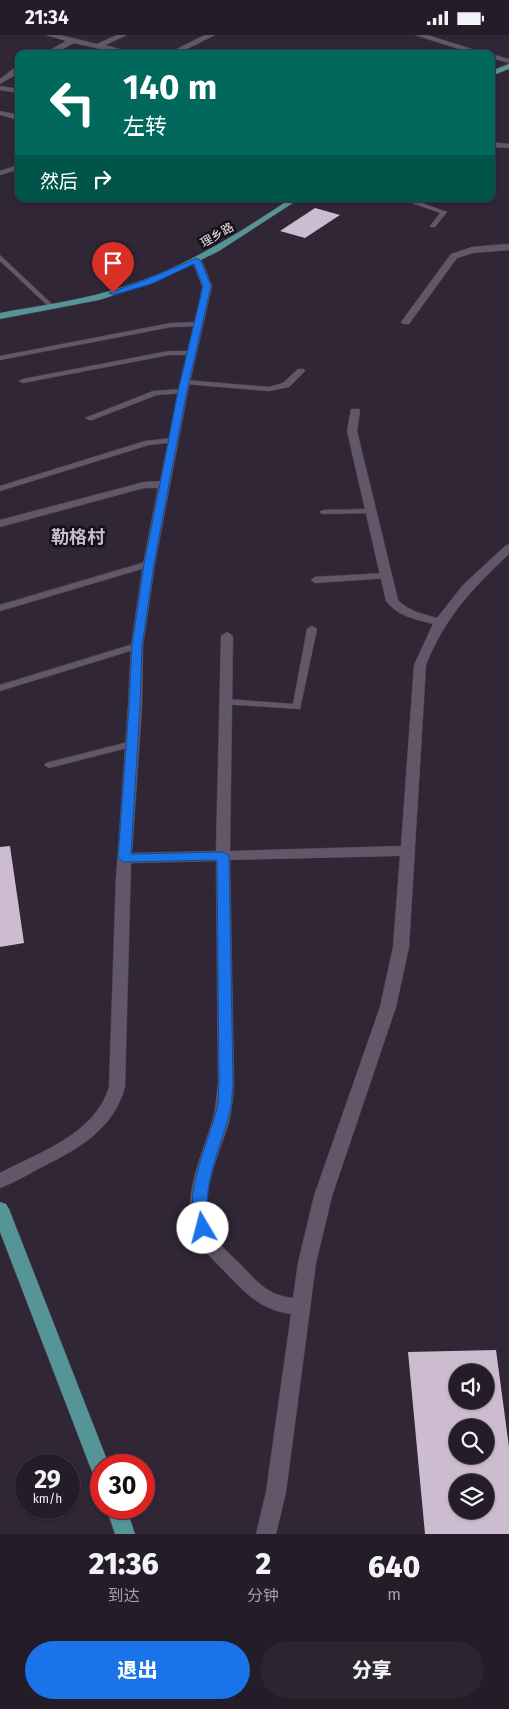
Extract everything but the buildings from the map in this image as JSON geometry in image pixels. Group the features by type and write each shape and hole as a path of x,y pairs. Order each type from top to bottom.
{"main road":[{"path":"495,73 509,66"},
{"name":"理乡路","path":"0,315 129,289 197,261 248,231 291,202"},
{"path":"0,1209 95,1454"},
{"path":"120,1519 125,1534"}],"street":[{"path":"52,35 116,50"},
{"path":"98,46 122,35"},
{"path":"179,50 211,35"},
{"path":"419,35 470,50"},
{"path":"54,50 73,40"},
{"path":"495,57 509,61"},
{"path":"0,82 15,72"},
{"path":"0,88 15,90"},
{"path":"0,113 15,117"},
{"path":"495,144 509,146"},
{"path":"406,322 454,256 472,249 509,247"},
{"path":"0,1181 84,1133 102,1119 112,1103 117,1087 124,858 137,646 149,564 164,484 207,286 197,261"},
{"path":"355,411 352,431 392,601 397,607 407,612 439,622"},
{"path":"0,524 144,485 164,484"},
{"path":"266,1534 279,1472 307,1263 323,1196 388,1007 401,947 420,665 439,622 462,593 509,548"},
{"path":"227,636 223,856 226,1084 224,1106 201,1187 199,1214 206,1238 252,1289 265,1299 278,1305 300,1307"},
{"path":"124,858 408,851"}],"lane":[{"path":"0,173 15,168"},
{"path":"414,202 444,213 434,227"},
{"path":"0,257 51,306"},
{"path":"0,358 171,325 199,324"},
{"path":"23,381 169,353 192,353"},
{"path":"89,418 156,393 184,387 269,389 286,385 301,371"},
{"path":"0,489 148,443 173,440"},
{"path":"323,512 371,511"},
{"path":"0,608 149,564"},
{"path":"315,580 386,575"},
{"path":"226,702 297,707 312,629"},
{"path":"0,688 137,646"},
{"path":"49,765 132,744"}],"district":[{"name":"勒格村","path":"78,537"}],"route":[{"path":"113,293 148,282 197,261 207,286 164,484 149,564 137,646 135,706 124,858 223,856 226,1084 224,1106 201,1187 199,1214 203,1228"}]}
